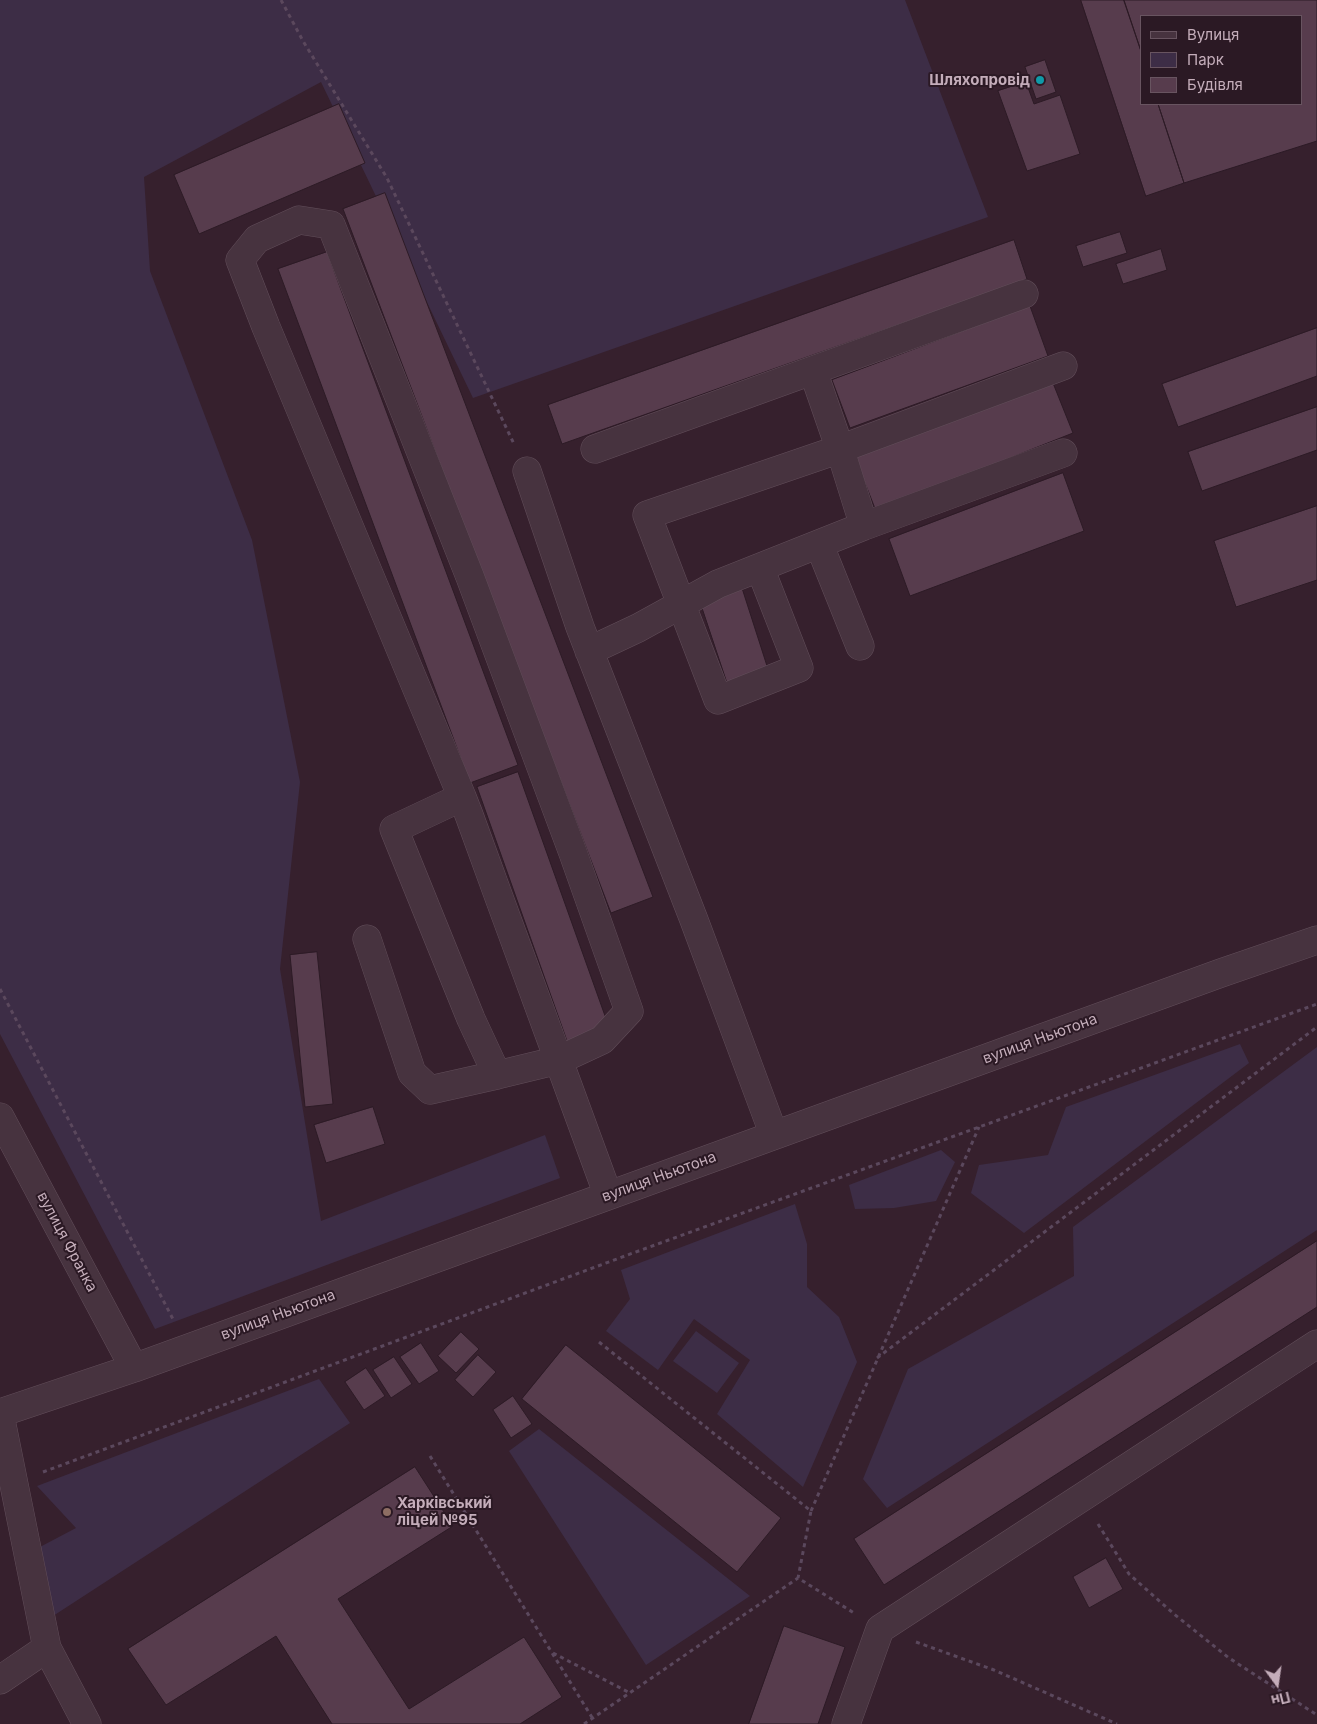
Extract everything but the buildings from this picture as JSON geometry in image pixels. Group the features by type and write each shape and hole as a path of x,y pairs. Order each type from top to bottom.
{"street":[{"path":"367,939 412,1073 430,1090 559,1060 602,1040 630,1011 474,586 331,225 300,220 257,239 240,260 266,327 462,797 559,1060 608,1195"},
{"path":"596,449 1024,294"},
{"path":"760,568 799,668 718,700 647,515 840,449 1063,366"},
{"path":"813,371 864,526"},
{"path":"589,651 638,628 718,584 864,526 1063,452"},
{"path":"527,470 589,651 694,920 774,1135"},
{"path":"819,544 860,646"},
{"path":"462,797 394,829 471,1019 497,1075"},
{"name":"вулиця Ньютона","path":"0,1414 134,1368 1317,940"},
{"name":"вулиця Франка","path":"0,1117 134,1368"},
{"path":"846,1724 880,1629 1317,1344"},
{"path":"0,1414 47,1648 87,1724"},
{"path":"0,1680 47,1648"}],"path":[{"path":"281,0 303,42 387,178 527,470"},
{"path":"0,989 188,1348"},
{"path":"14,1483 634,1253 1317,1004"},
{"path":"877,1358 1317,1028"},
{"path":"584,1724 798,1578 811,1511 979,1127"},
{"path":"599,1342 811,1511"},
{"path":"430,1456 592,1719"},
{"path":"1082,1497 1129,1574 1174,1614 1229,1658 1317,1714"},
{"path":"798,1578 880,1629 994,1670 1117,1724"},
{"path":"552,1652 630,1693"}],"green space":[{"path":"0,0 905,0 988,217 473,398 321,82 144,177 150,271 252,540 300,782 280,969 321,1221 545,1135 560,1178 155,1329 0,1034"},
{"path":"1240,1044 1249,1063 1024,1233 971,1193 979,1165 1048,1155 1066,1107"},
{"path":"1317,1047 1317,1230 887,1508 863,1479 908,1369 1074,1276 1073,1227"},
{"path":"941,1150 955,1162 936,1201 894,1208 855,1209 849,1185"},
{"path":"795,1204 807,1244 807,1287 839,1317 857,1362 803,1487 717,1414 750,1360 694,1319 658,1370 606,1331 630,1299 621,1270"},
{"path":"696,1331 739,1363 717,1393 673,1361"},
{"path":"319,1379 350,1423 53,1616 38,1548 76,1528 37,1486"},
{"path":"539,1429 750,1596 646,1665 509,1451"}],"place":[{"name":"Шляхопровід","path":"1040,80"},
{"name":"Харківський ліцей №95","path":"387,1512"}]}
